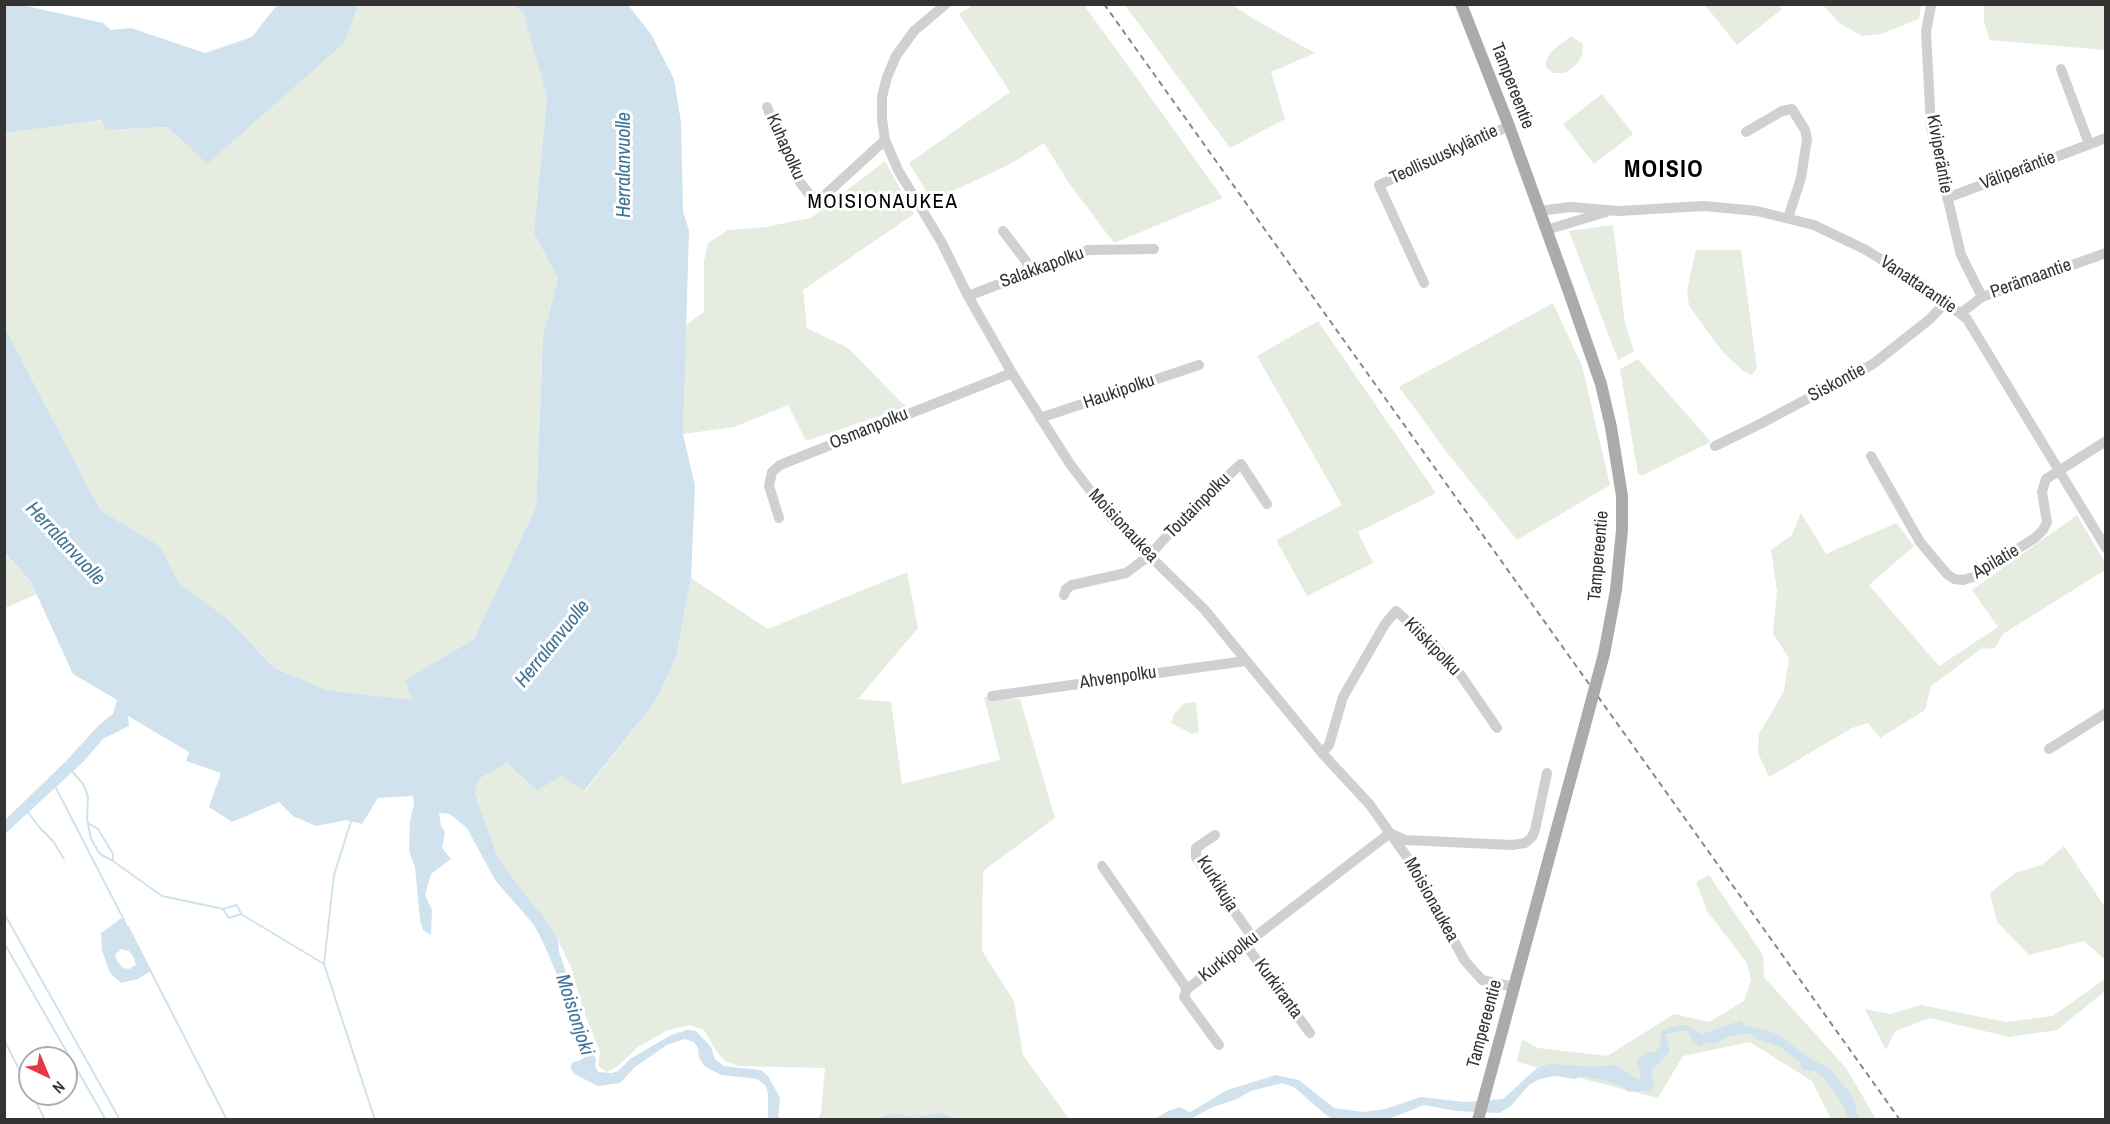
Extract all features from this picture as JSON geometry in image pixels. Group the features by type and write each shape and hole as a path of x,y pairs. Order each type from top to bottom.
{"main road":[{"name":"Tampereentie","path":"1461,4 1509,126 1601,384 1622,496 1622,530 1616,590 1604,654 1479,1117"}],"street":[{"name":"Moisionaukea","path":"945,5 914,31 896,57 887,77 882,97 885,140 898,170 942,243 968,296 1012,373 1040,418 1111,518 1192,596 1322,753 1370,805 1407,857 1465,962 1482,980 1514,987"},
{"name":"Kiviperäntie","path":"1931,6 1926,31 1931,128 1961,255 1982,297"},
{"path":"2061,69 2089,144"},
{"name":"Kuhapolku","path":"767,107 800,182 808,194 815,198 824,196 885,140"},
{"path":"1746,132 1782,111 1792,109 1805,130 1807,139 1801,178 1788,218"},
{"name":"Teollisuuskyläntie","path":"1424,283 1380,185 1509,126"},
{"name":"Väliperäntie","path":"1947,198 2106,138"},
{"name":"Vanattarantie","path":"1539,211 1570,207 1609,211 1704,206 1757,211 1814,225 1864,249 1919,282 1961,313 2106,548"},
{"name":"Vanattarantie","path":"1546,230 1609,211"},
{"path":"1003,231 1026,261 1031,273"},
{"name":"Salakkapolku","path":"968,296 1088,250 1154,249"},
{"name":"Perämaantie","path":"1961,313 1982,297 2106,253"},
{"name":"Siskontie","path":"1714,446 1873,364 1930,319 1946,302"},
{"name":"Haukipolku","path":"1040,418 1199,365"},
{"name":"Osmanpolku","path":"779,518 769,486 772,472 780,465 1012,373"},
{"path":"2057,471 2106,441"},
{"name":"Apilatie","path":"1871,456 1920,542 1947,574 1954,579 1963,580 1973,577 2018,549 2043,530 2047,522 2043,484 2057,471"},
{"name":"Toutainpolku","path":"1149,556 1193,507 1241,464 1267,504"},
{"path":"1064,595 1066,589 1072,585 1126,573 1149,556"},
{"name":"Kiiskipolku","path":"1322,753 1329,745 1343,697 1385,624 1396,611 1434,644 1460,674 1497,728"},
{"name":"Ahvenpolku","path":"992,696 1245,661"},
{"path":"2049,749 2106,713"},
{"path":"1390,833 1405,840 1512,845 1525,843 1532,837 1535,830 1548,773"},
{"name":"Kurkipolku","path":"1102,866 1186,989 1390,833"},
{"name":"Kurkikuja","path":"1215,835 1196,848 1196,857 1249,941"},
{"name":"Kurkiranta","path":"1249,941 1310,1033"},
{"path":"1186,989 1184,997 1219,1045"}],"shaded area":[{"path":"975,4 1084,5 1223,198 1114,243 1069,183 1044,143 1010,164 932,201 909,163 1010,92 959,14"},
{"path":"358,5 514,5 523,13 547,97 534,233 558,279 543,336 536,507 474,639 405,680 412,700 327,690 274,668 228,619 178,582 160,546 100,510 5,328 4,133 103,120 106,130 168,127 345,42"},
{"path":"1125,5 1232,5 1315,53 1271,72 1285,119 1230,148"},
{"path":"1705,5 1779,5 1782,9 1737,45"},
{"path":"1823,5 1921,5 1919,19 1881,34 1863,36 1840,24"},
{"path":"1984,5 2105,5 2105,50 1990,40 1984,22"},
{"path":"1571,36 1583,44 1582,56 1576,65 1565,73 1553,73 1546,67 1546,60 1552,51"},
{"path":"1602,94 1633,134 1594,164 1563,124"},
{"path":"885,161 914,214 803,290 807,328 848,348 906,407 806,441 788,405 734,427 683,434 685,326 704,312 704,261 708,243 728,230 765,227 811,218"},
{"path":"1613,225 1625,323 1634,351 1618,360 1569,231"},
{"path":"1696,250 1741,250 1757,368 1752,375 1742,370 1723,352 1689,305 1687,290"},
{"path":"1553,303 1582,366 1610,485 1517,540 1449,455 1399,387"},
{"path":"1318,321 1436,493 1358,532 1373,563 1307,596 1276,540 1342,505 1257,356"},
{"path":"1638,359 1711,442 1643,475 1638,474 1620,369"},
{"path":"1801,513 1826,554 1896,523 1914,546 1869,585 1939,666 1998,627 1972,590 2077,515 2105,562 2105,570 2003,634 1995,648 1981,649 1931,686 1925,710 1880,738 1868,723 1852,728 1769,777 1758,753 1759,734 1784,691 1789,658 1773,634 1777,591 1771,550 1792,535"},
{"path":"4,553 31,582 37,594 5,608"},
{"path":"907,572 918,628 858,699 891,702 902,784 1000,760 984,697 1020,699 1055,818 983,871 982,951 1014,1001 1023,1055 1069,1119 818,1119 821,1112 825,1068 738,1066 725,1061 704,1030 690,1025 668,1030 638,1047 617,1067 607,1072 598,1066 600,1052 582,1007 571,967 558,940 543,915 498,858 475,794 479,779 507,763 537,791 561,776 585,791 655,702 676,658 691,578 768,629"},
{"path":"1196,702 1199,732 1192,734 1171,723 1174,714 1185,703"},
{"path":"2064,846 2105,907 2105,960 2084,941 2029,955 1997,922 1990,893 2015,873 2042,865"},
{"path":"1709,875 1763,955 1764,977 1846,1068 1876,1119 1831,1119 1812,1081 1750,1042 1683,1056 1658,1098 1517,1062 1522,1039 1538,1048 1607,1056 1674,1014 1709,1022 1744,1001 1751,980 1747,963 1707,911 1696,882"},
{"path":"2105,979 2105,991 2057,1030 2009,1037 1930,1018 1895,1031 1886,1050 1865,1009 1890,1014 1921,1005 2006,1022 2053,1016"}],"water":[{"path":"4,5 22,5 103,23 111,30 131,28 205,53 252,37 277,5 358,5 345,42 207,164 168,127 106,130 102,120 5,133"},
{"path":"514,5 628,5 651,34 674,79 681,122 683,212 689,230 683,434 695,486 691,578 676,658 655,702 584,791 561,776 537,791 507,763 479,779 475,794 498,858 543,915 558,940 559,952 596,1060 595,1065 598,1072 618,1071 630,1059 671,1035 687,1030 696,1031 711,1047 715,1059 724,1066 761,1070 768,1076 780,1098 778,1116 780,1119 768,1119 766,1086 757,1079 721,1075 704,1066 694,1042 685,1039 667,1045 635,1067 620,1083 598,1086 574,1074 570,1067 573,1062 584,1058 579,1035 564,991 543,942 534,925 495,880 467,828 450,814 439,813 441,826 445,832 442,848 451,859 431,874 425,895 432,910 431,935 423,930 415,867 409,851 413,796 378,798 362,824 347,820 316,826 293,816 279,802 232,822 209,807 221,773 186,761 189,752 128,716 129,726 103,739 83,762 5,834 5,820 66,761 99,725 113,714 117,700 73,674 31,582 5,553 5,328 100,510 160,546 178,582 228,619 274,668 327,690 412,700 405,680 474,639 536,507 543,336 558,279 534,233 547,97 523,13"},
{"path":"123,917 151,971 138,979 121,983 110,973 102,950 101,933","holes":["121,949 129,951 136,965 129,969 123,968 115,955"]},
{"path":"1740,1021 1745,1025 1770,1031 1814,1061 1828,1067 1852,1095 1859,1119 1848,1119 1844,1107 1823,1077 1815,1071 1803,1070 1800,1062 1779,1046 1756,1039 1750,1033 1730,1036 1714,1044 1708,1042 1700,1046 1692,1041 1688,1031 1684,1030 1665,1034 1669,1053 1651,1071 1655,1085 1650,1091 1629,1092 1621,1086 1603,1080 1580,1076 1575,1079 1555,1076 1540,1079 1529,1085 1511,1106 1499,1113 1456,1111 1424,1105 1391,1118 1334,1120 1294,1087 1282,1083 1251,1091 1190,1119 1153,1120 1180,1107 1189,1112 1192,1111 1227,1090 1276,1075 1299,1080 1334,1108 1363,1112 1385,1109 1421,1097 1464,1102 1503,1099 1537,1068 1550,1064 1618,1066 1638,1080 1641,1077 1637,1060 1647,1052 1654,1053 1657,1050 1660,1045 1661,1030 1687,1025 1702,1034"},
{"path":"893,1113 913,1118 938,1113 954,1119 880,1119"}],"waterway":[{"path":"71,770 83,784 88,796 87,818 91,839 100,854 162,896 223,909 237,905 241,914 324,964"},
{"path":"55,786 124,920"},
{"path":"28,812 53,841 64,859"},
{"path":"351,821 334,875 324,964 375,1120"},
{"path":"88,823 98,829 113,854 113,861"},
{"path":"223,909 229,918 241,914"},
{"path":"4,913 120,1120"},
{"path":"128,927 227,1120"},
{"path":"4,943 106,1120"},
{"path":"4,1040 18,1067"},
{"path":"38,1106 45,1120"}],"railway":[{"path":"1104,4 1900,1120"}],"district":[{"name":"MOISIO","path":"1664,171"},
{"name":"MOISIONAUKEA","path":"883,202"}],"water label":[{"name":"Herralanvuolle","path":"625,165"},
{"name":"Herralanvuolle","path":"65,544"},
{"name":"Herralanvuolle","path":"553,644"},
{"name":"Moisionjoki","path":"574,1015"}]}
